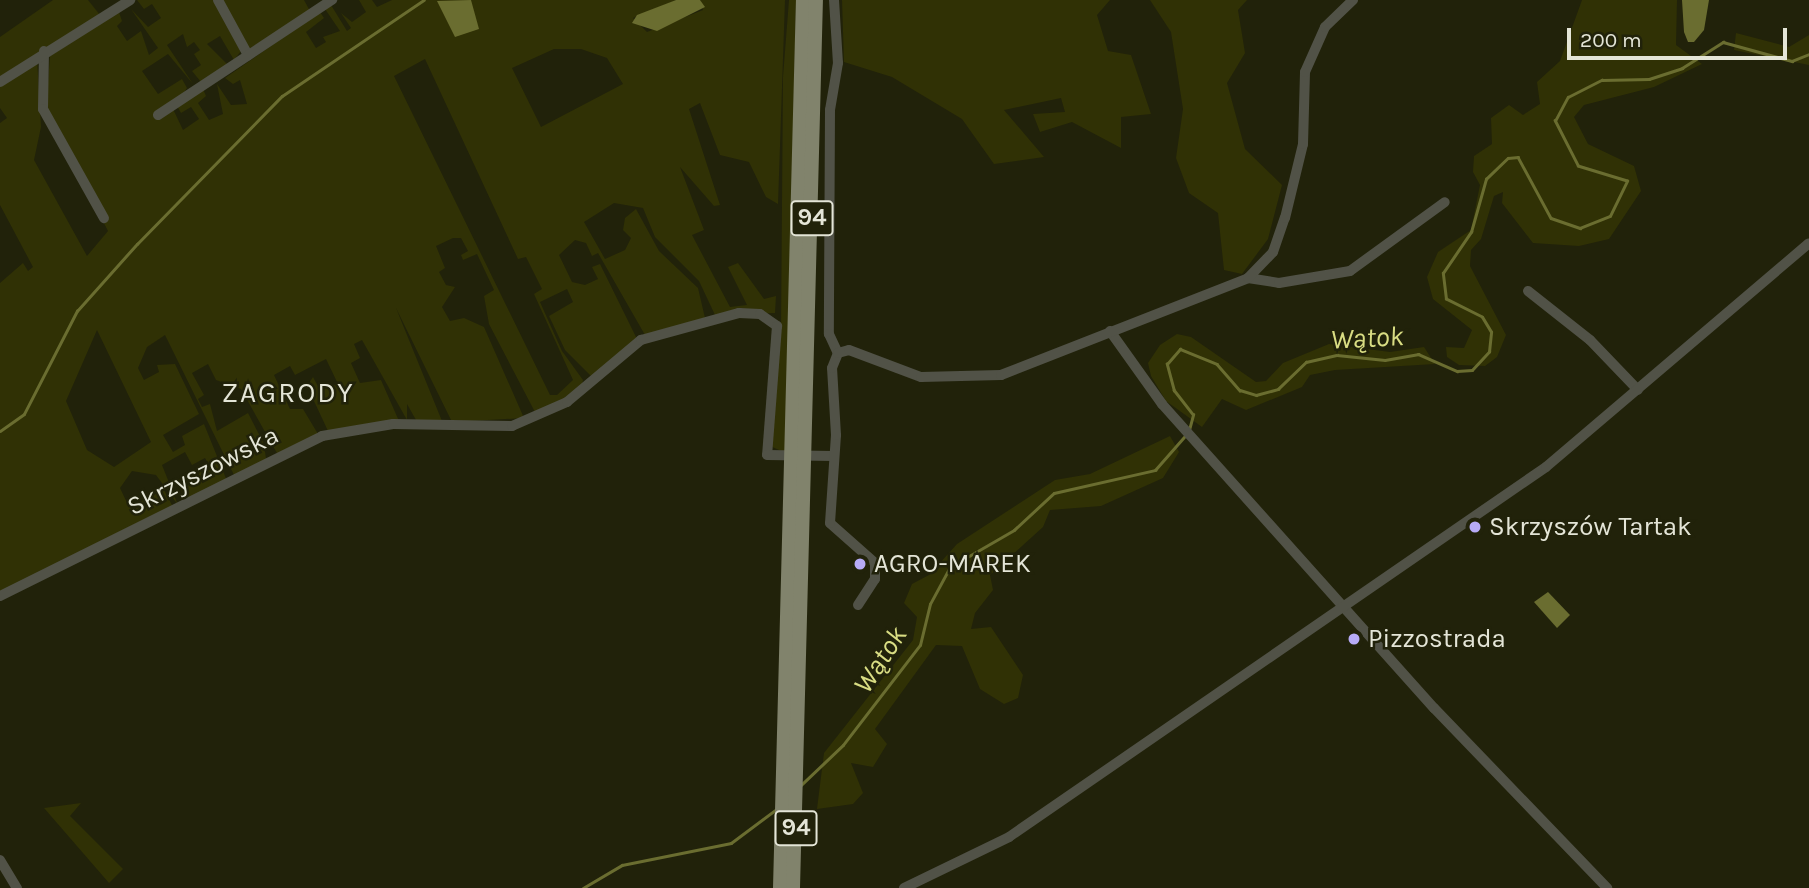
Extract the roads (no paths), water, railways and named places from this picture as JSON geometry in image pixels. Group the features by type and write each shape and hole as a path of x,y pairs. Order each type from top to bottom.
{"main road":[{"name":"94","path":"801,433 803,0"},
{"name":"94","path":"793,888 792,771 816,0"},
{"name":"94","path":"780,888 792,771"}],"street":[{"path":"0,82 44,51 130,0"},
{"path":"218,0 248,55"},
{"path":"158,115 332,0"},
{"path":"834,0 838,63 830,110 829,334 838,354"},
{"path":"858,605 875,579 875,563 830,523 833,456 832,368 838,354 849,350 921,377 987,376 1248,278 1273,251 1285,218 1303,144 1305,72 1325,27 1353,0"},
{"path":"44,51 43,109 104,218"},
{"path":"1248,278 1279,283 1350,271 1445,202"},
{"path":"904,888 1001,843 1546,467 1809,243"},
{"path":"1528,291 1590,340 1639,390"},
{"name":"Skrzyszowska","path":"0,596 322,436 393,424 512,426 567,402 641,340 739,313 760,313 777,326 767,455 833,456"},
{"path":"1110,331 1196,442 1344,607 1607,888"},
{"path":"0,860 17,888"}],"waterway":[{"path":"0,431 24,414 77,311 137,244 282,96 424,0"},
{"name":"Wątok","path":"1189,430 1193,415 1174,391 1167,364 1180,349 1217,364 1240,390 1256,395 1278,389 1306,362 1337,355 1385,360 1418,354 1457,371 1472,370 1489,352 1491,332 1482,317 1446,299 1443,273 1471,232 1486,179 1508,158 1518,157 1551,218 1580,228 1610,216 1627,181 1578,166 1555,121 1568,97 1602,80 1649,79 1682,68 1723,42 1792,61 1809,54"},
{"name":"Wątok","path":"800,786 843,745 920,645 930,604 950,567 1014,530 1054,493 1155,470 1185,436"},
{"name":"Wątok","path":"583,888 622,865 731,843 778,808"}],"place":[{"name":"Skrzyszów Tartak","path":"1475,527"},
{"name":"AGRO-MAREK","path":"860,564"},
{"name":"Pizzostrada","path":"1354,639"}],"district":[{"name":"ZAGRODY","path":"288,393"}]}
